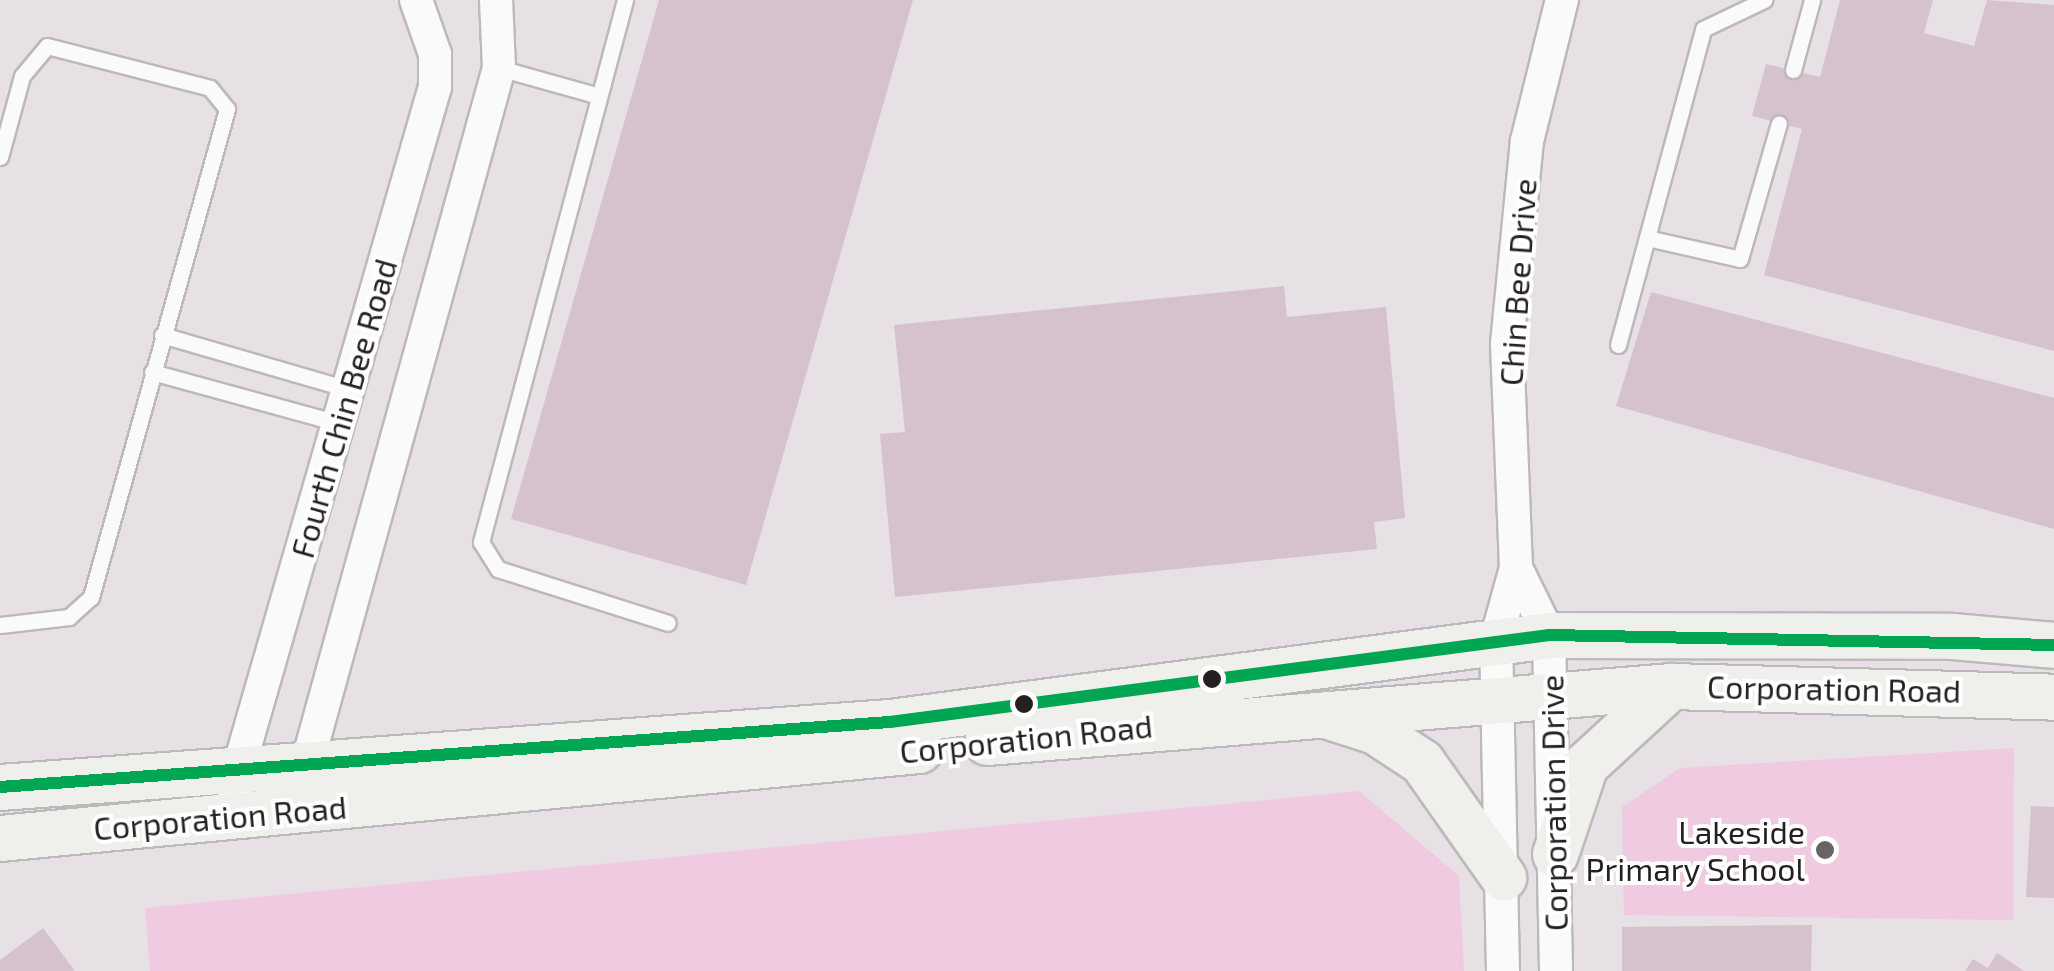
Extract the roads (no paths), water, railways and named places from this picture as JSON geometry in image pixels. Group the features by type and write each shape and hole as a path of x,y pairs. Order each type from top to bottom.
{"main road":[{"name":"Corporation Road","path":"0,787 308,758 908,720 1549,635 1952,636 2054,645"},
{"name":"Corporation Road","path":"0,838 1298,710 1670,686 2054,697"},
{"path":"1555,854 1585,766 1670,686"},
{"path":"1298,710 1375,731 1422,762 1503,877"}],"street":[{"name":"Fourth Chin Bee Road","path":"225,815 435,87 435,54 416,0"},
{"name":"Fourth Chin Bee Road","path":"294,808 499,68 496,0"},
{"name":"Chin Bee Drive","path":"1496,640 1516,568 1512,260 1528,141 1562,0"},
{"name":"Chin Bee Drive","path":"1516,568 1549,635"},
{"name":"Corporation Drive","path":"1549,635 1556,971"},
{"name":"Corporation Drive","path":"1496,640 1503,971"}],"lane":[{"path":"626,0 481,542 498,569 668,623"},
{"path":"1618,345 1704,29 1764,0"},
{"path":"1793,70 1812,0"},
{"path":"0,157 22,76 48,46 218,93 226,119 86,606 69,618 0,624"},
{"path":"499,68 600,96"},
{"path":"1647,238 1740,258 1779,123"},
{"path":"162,335 348,389"},
{"path":"152,372 338,423"}],"place":[{"name":"Lakeside Primary School","path":"1825,850"}]}
